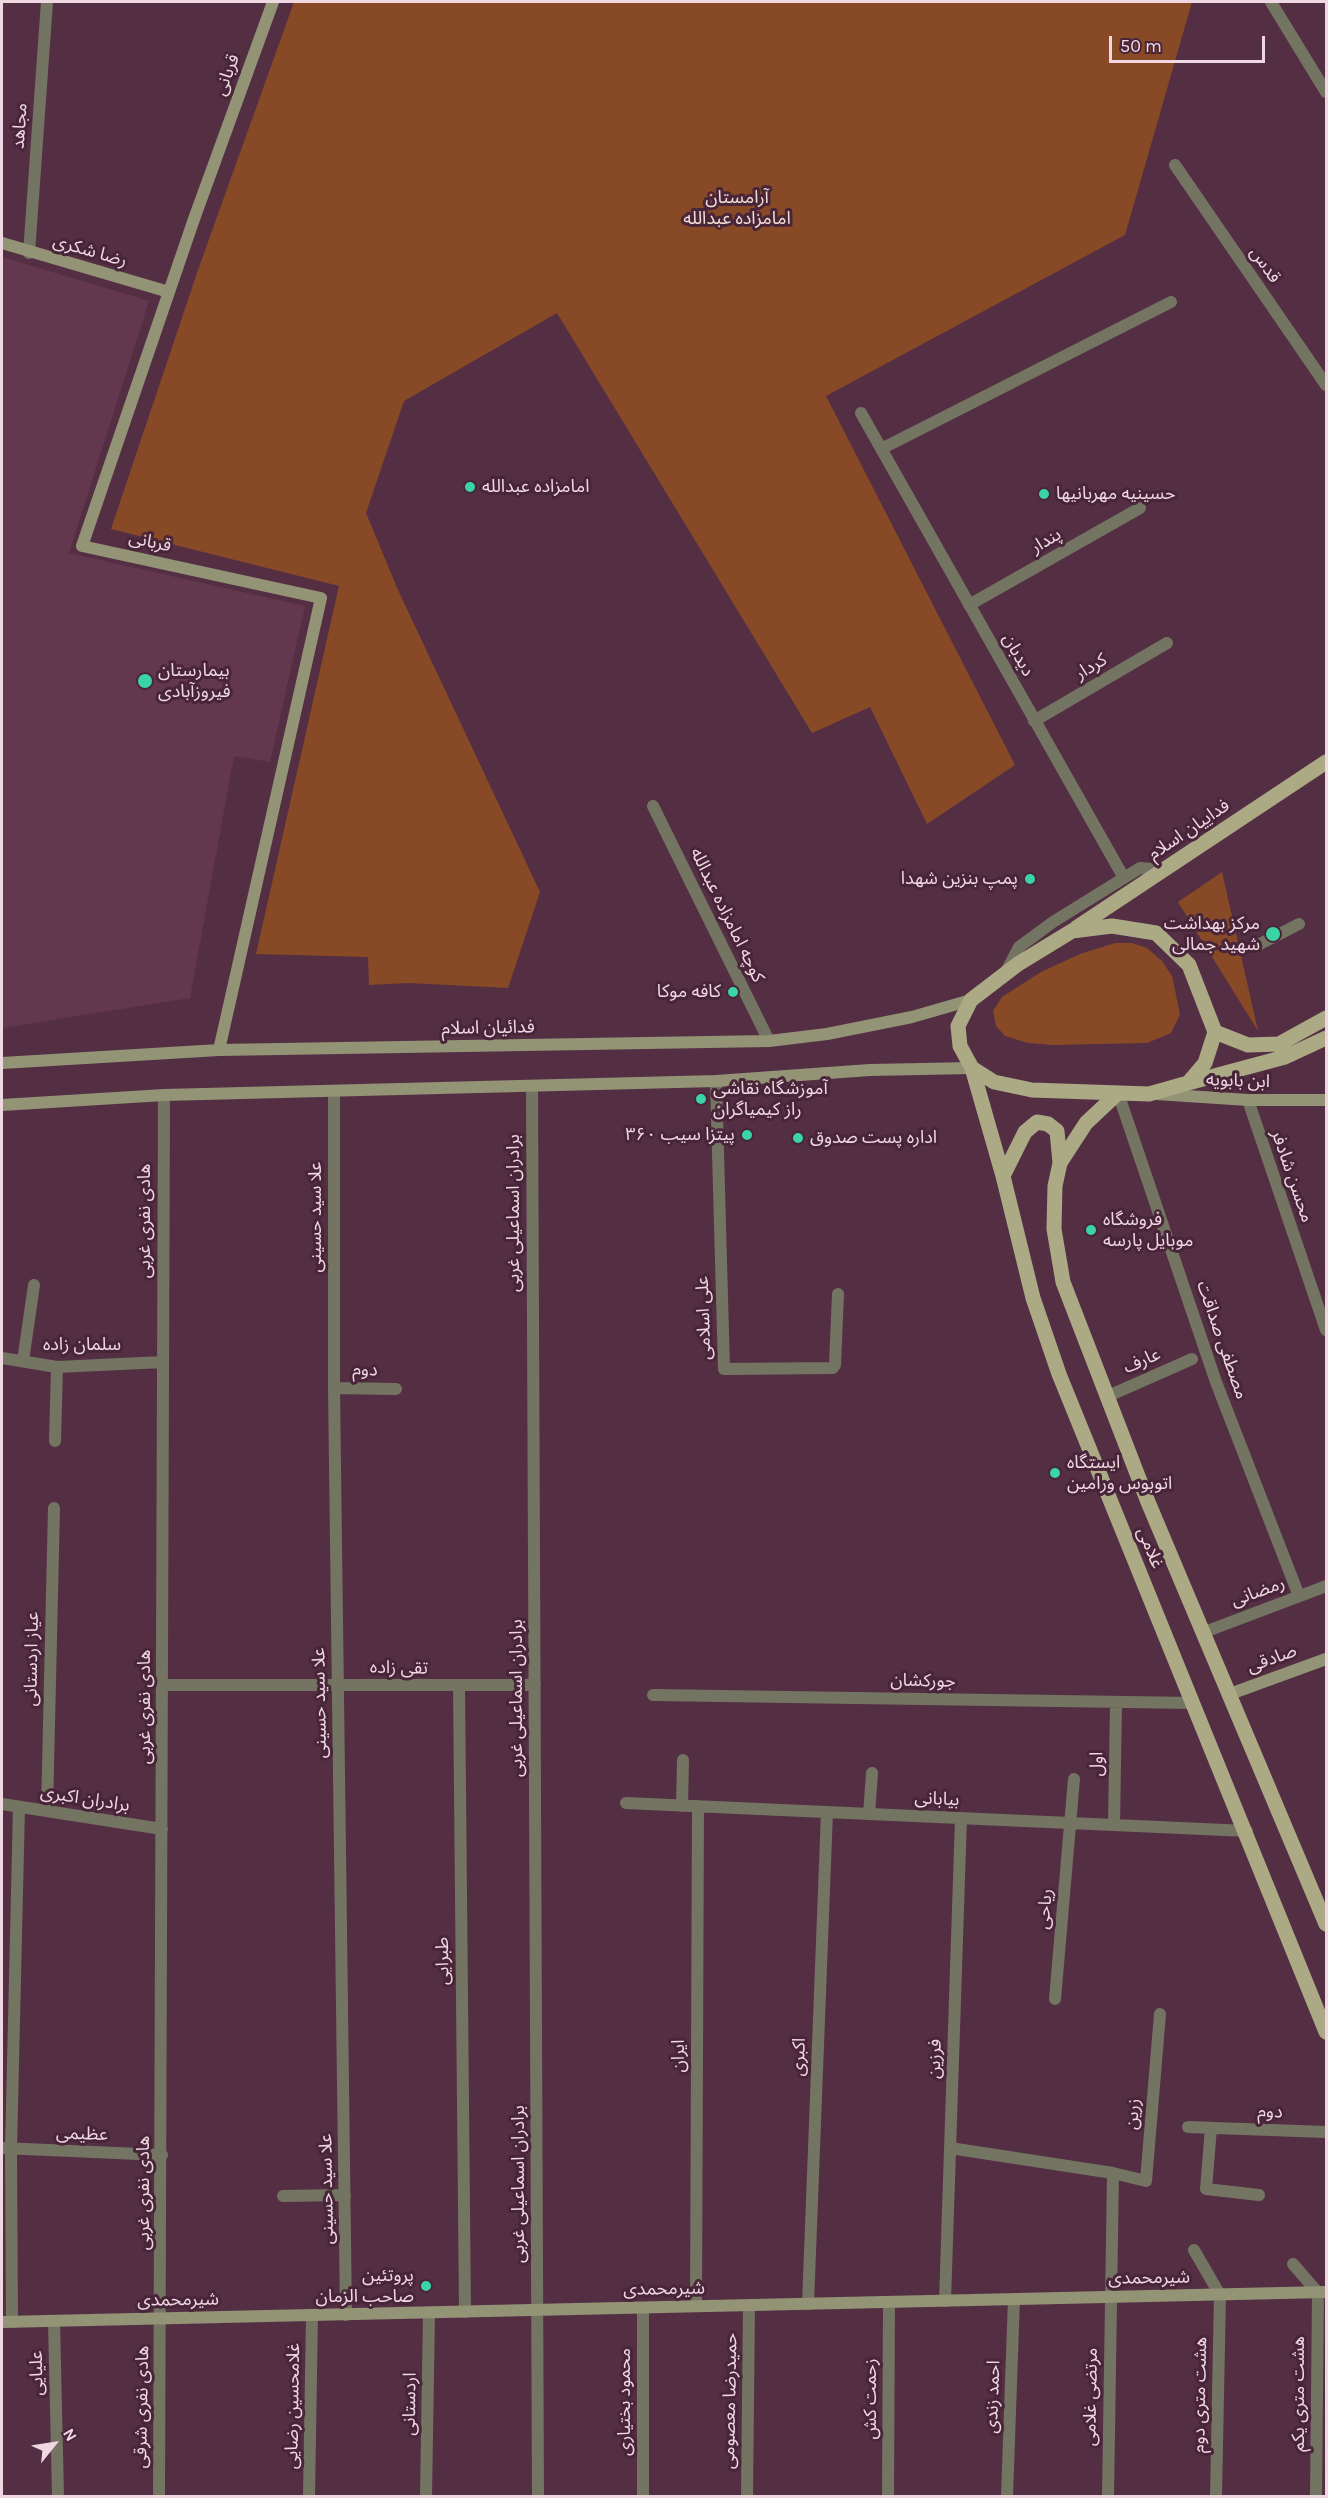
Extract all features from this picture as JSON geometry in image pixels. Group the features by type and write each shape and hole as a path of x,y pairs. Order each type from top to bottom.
{"main road":[{"name":"فداییان اسلام","path":"971,1000 1018,964 1072,931 1326,762"},
{"path":"1072,931 1112,926 1156,933 1190,965 1215,1032 1205,1063 1188,1083"},
{"name":"غلامی","path":"971,1000 958,1026 960,1047 972,1068 1003,1176 1033,1298 1059,1374 1247,1831 1326,2032"},
{"path":"1215,1032 1248,1045 1279,1044 1326,1018"},
{"path":"972,1068 994,1082 1032,1090 1149,1094 1285,1057 1326,1038"},
{"name":"غلامی","path":"1118,1093 1086,1123 1060,1163 1055,1186 1054,1228 1063,1282 1106,1397 1326,1924"},
{"path":"1003,1176 1026,1132 1037,1122 1048,1124 1057,1131 1060,1163"}],"street":[{"name":"مجاهد","path":"29,253 47,2"},
{"name":"قربانی","path":"219,1050 321,598 82,546 169,292 273,2"},
{"path":"1271,2 1326,92"},
{"name":"قدس","path":"1175,165 1326,384"},
{"name":"رضا شکری","path":"2,243 29,253 169,292"},
{"path":"881,449 1171,302"},
{"name":"دیدبان","path":"861,413 1124,878"},
{"name":"پندار","path":"969,605 1140,508"},
{"name":"کردار","path":"1034,722 1167,644"},
{"name":"کوچه امامزاده عبدالله","path":"653,806 769,1041"},
{"path":"1005,975 1019,947 1053,922 1140,868 1164,870"},
{"path":"1256,946 1299,924"},
{"name":"فدائیان اسلام","path":"2,1063 219,1050 769,1041 827,1034 912,1017 971,1000"},
{"path":"2,1105 164,1095 716,1081 889,1069 972,1068"},
{"name":"علی اسلامی","path":"716,1081 723,1369 833,1368 838,1294"},
{"name":"برادران اسماعیلی غربی","path":"532,1087 538,2496"},
{"name":"علا سید حسینی","path":"334,1092 334,1388 346,2314"},
{"name":"مصطفی صداقت","path":"1118,1093 1216,1382 1299,1596"},
{"name":"ابن بابویه","path":"1149,1094 1248,1100 1326,1100"},
{"name":"هادی نفری غربی","path":"161,2319 164,1095"},
{"name":"محسن شادفر","path":"1248,1100 1326,1330"},
{"path":"23,1361 34,1286"},
{"name":"سلمان زاده","path":"2,1358 57,1367 163,1362"},
{"name":"عارف","path":"1106,1397 1192,1359"},
{"path":"55,1441 57,1367"},
{"name":"دوم","path":"334,1388 396,1389"},
{"name":"عیاز اردستانی","path":"47,1811 54,1508"},
{"name":"رمضانی","path":"1203,1633 1326,1586"},
{"name":"صادقی","path":"1230,1694 1326,1659"},
{"name":"تقی زاده","path":"163,1685 459,1686"},
{"path":"459,1686 535,1685"},
{"name":"طبرایی","path":"459,1686 465,2312"},
{"name":"جورکشان","path":"653,1695 1193,1703"},
{"name":"اول","path":"1114,1825 1116,1703"},
{"path":"682,1806 683,1760"},
{"path":"869,1814 872,1773"},
{"path":"1071,1823 1074,1779"},
{"name":"بیابانی","path":"626,1803 1247,1831"},
{"name":"برادران اکبری","path":"2,1804 162,1829"},
{"name":"ایران","path":"696,2307 698,1806"},
{"path":"7,2322 6,2148 19,1807"},
{"name":"اکبری","path":"808,2304 827,1812"},
{"name":"فرزین","path":"945,2301 961,1818"},
{"name":"ریاحی","path":"1055,1999 1071,1823"},
{"name":"زرین","path":"950,2148 1113,2173 1146,2181 1160,2014"},
{"name":"دوم","path":"1188,2127 1326,2132"},
{"path":"1211,2128 1206,2189 1258,2195"},
{"name":"عظیمی","path":"6,2148 162,2155"},
{"path":"1110,2297 1113,2173"},
{"path":"283,2196 345,2195"},
{"path":"1194,2250 1220,2295"},
{"path":"1293,2264 1322,2292"},
{"name":"شیرمحمدی","path":"7,2322 1322,2292"},
{"name":"هشت متری یکم","path":"1320,2488 1322,2292"},
{"name":"هشت متری دوم","path":"1216,2496 1220,2295"},
{"name":"مرتضی غلامی","path":"1108,2496 1110,2297"},
{"name":"احمد زندی","path":"1007,2496 1014,2299"},
{"name":"زحمت کش","path":"888,2496 889,2302"},
{"name":"حمیدرضا معصومی","path":"747,2496 749,2305"},
{"name":"محمود بختیاری","path":"643,2308 643,2496"},
{"name":"اردستانی","path":"426,2496 429,2313"},
{"name":"غلامحسین رضایی","path":"309,2496 312,2315"},
{"name":"هادی نفری شرقی","path":"159,2496 161,2319"},
{"name":"علیایی","path":"54,2321 58,2496"}],"shaded area":[{"name":"بیمارستان فیروزآبادی","path":"2,257 149,301 69,553 305,606 270,762 234,756 190,998 2,1028"}],"green space":[{"name":"آرامستان امامزاده عبدالله","path":"294,2 1192,2 1125,235 826,396 1015,765 927,824 870,707 812,733 557,313 404,401 366,513 398,590 540,892 508,988 408,983 369,985 368,957 256,954 339,586 111,529 198,270"},
{"path":"1222,872 1258,1031 1178,902"},
{"path":"1115,943 1132,943 1147,948 1162,961 1172,976 1180,1014 1171,1033 1147,1043 1053,1045 1028,1043 1005,1036 996,1026 993,1011 1002,997 1041,972 1080,954"}],"place":[{"name":"امامزاده عبدالله","path":"470,487"},
{"name":"حسینیه مهربانیها","path":"1044,494"},
{"name":"بیمارستان فیروزآبادی","path":"145,681"},
{"name":"پمپ بنزین شهدا","path":"1030,879"},
{"name":"مرکز بهداشت شهید جمالی","path":"1273,934"},
{"name":"کافه موکا","path":"733,992"},
{"name":"آموزشگاه نقاشی راز کیمیاگران","path":"701,1099"},
{"name":"پیتزا سیب ۳۶۰","path":"747,1135"},
{"name":"اداره پست صدوق","path":"798,1138"},
{"name":"فروشگاه موبایل پارسه","path":"1091,1230"},
{"name":"ایستگاه اتوبوس ورامین","path":"1055,1473"},
{"name":"پروتئین صاحب الزمان","path":"426,2286"}]}
